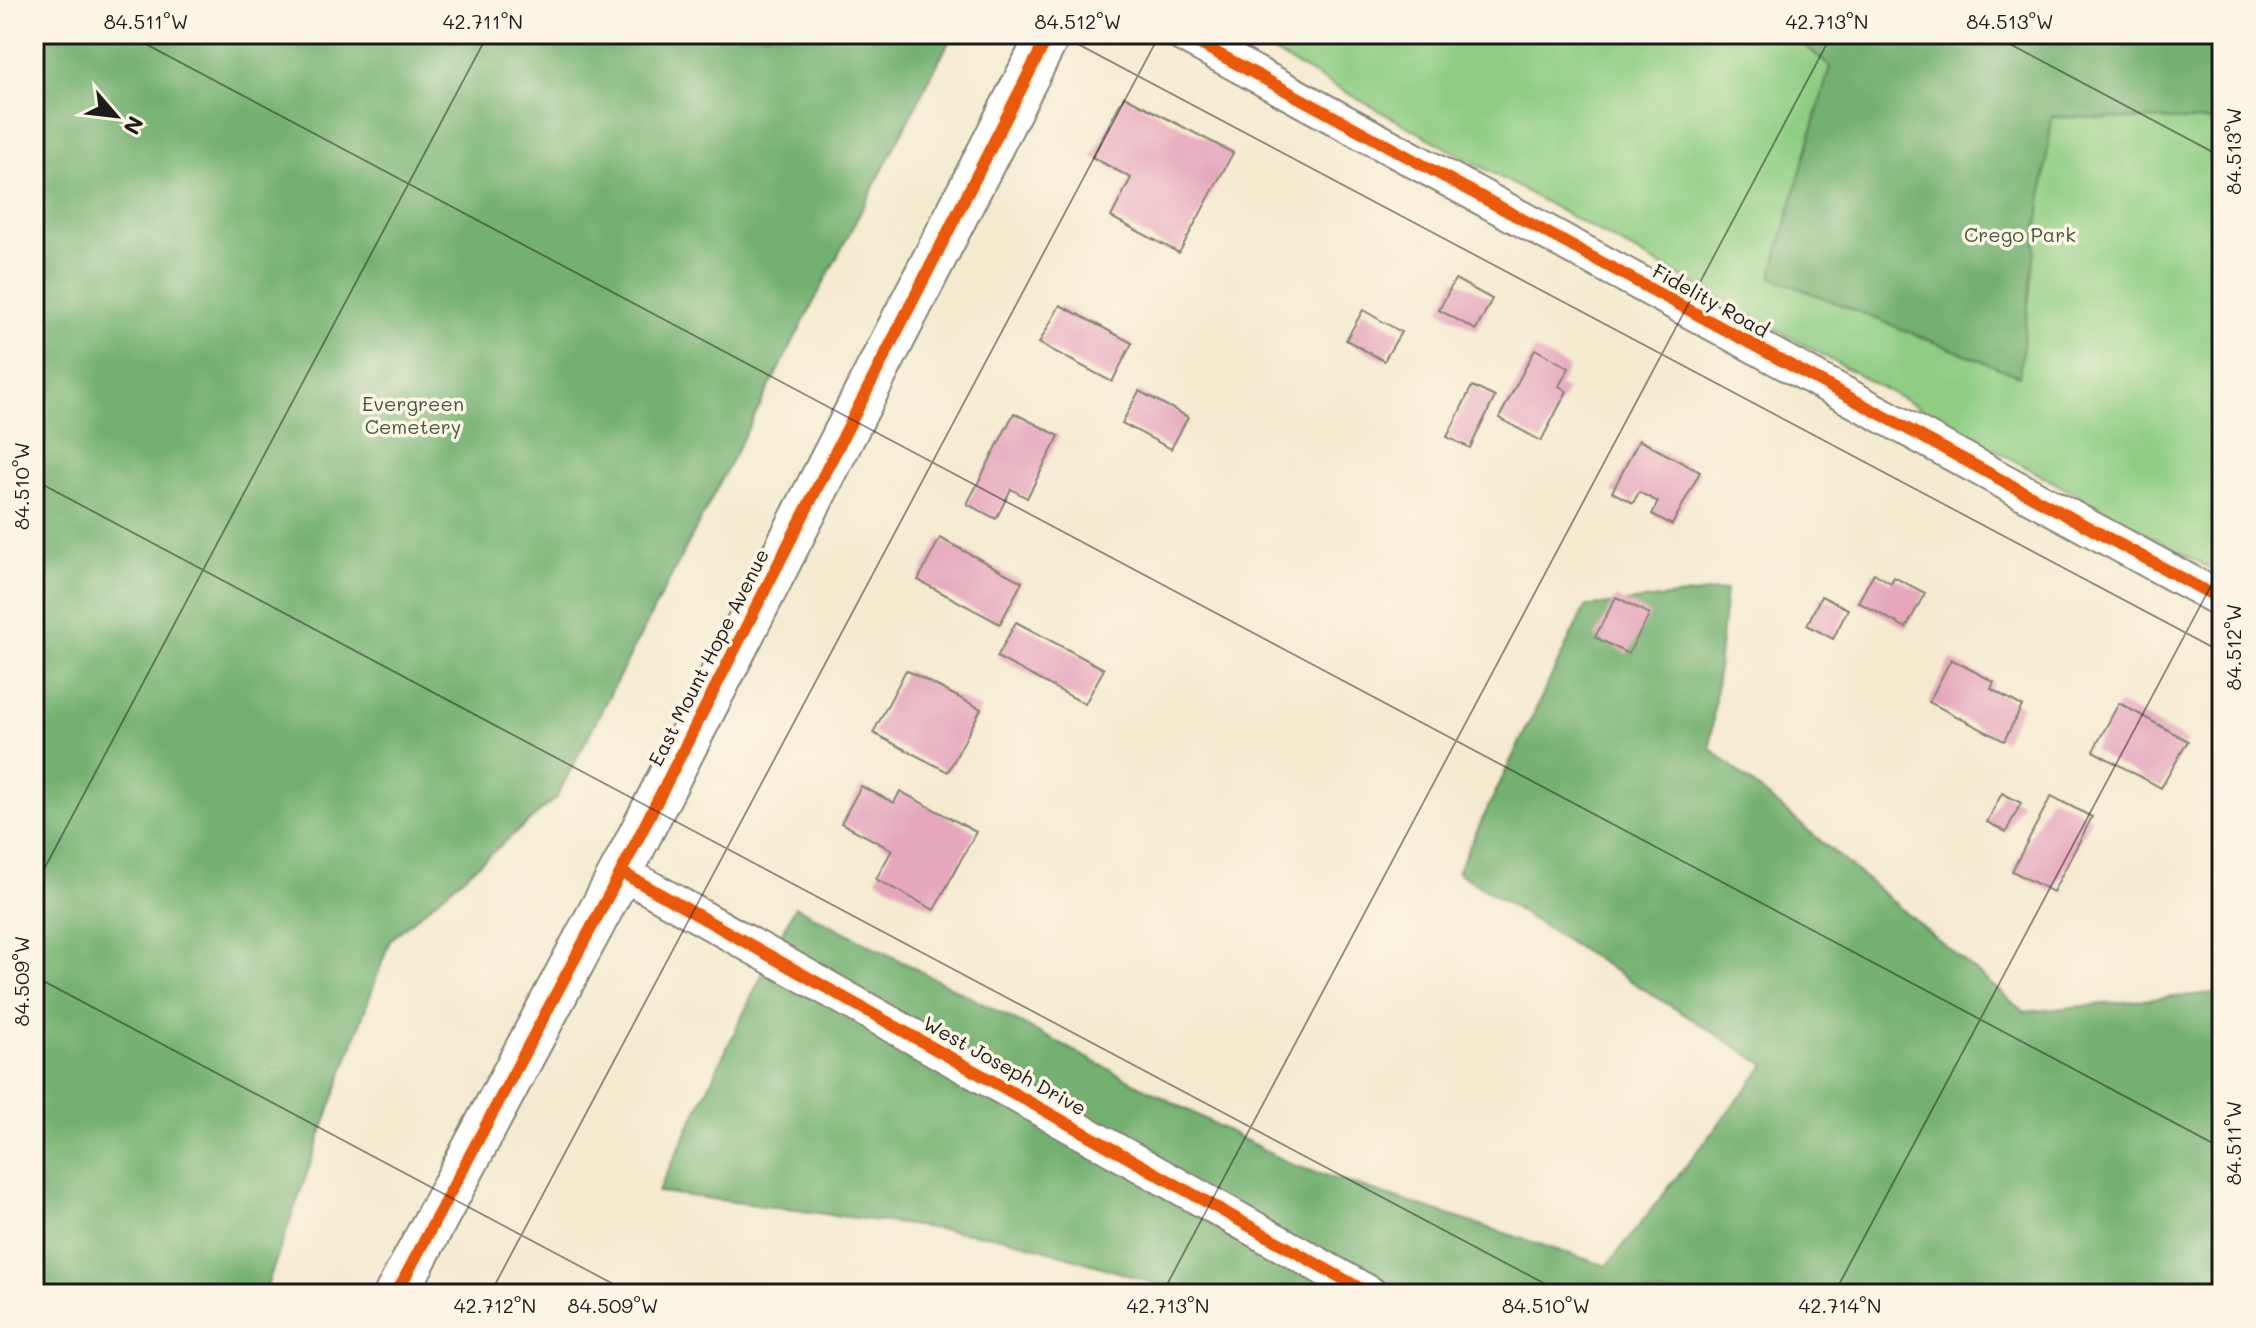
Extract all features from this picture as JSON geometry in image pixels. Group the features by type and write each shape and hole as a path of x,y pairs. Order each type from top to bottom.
{"street":[{"name":"East Mount Hope Avenue","path":"396,1294 621,872 1049,34"},
{"name":"Fidelity Road","path":"1182,34 2222,600"},
{"name":"West Joseph Drive","path":"621,872 1370,1294"}],"green space":[{"name":"Evergreen Cemetery","path":"34,34 953,34 556,798 390,940 264,1294 34,1294"},
{"name":"Crego Park","path":"1240,34 2222,34 2222,575"},
{"path":"1790,34 2222,34 2222,121 2052,117 2019,376 1771,277 1830,66"},
{"path":"1726,590 1710,748 2024,1012 2222,992 2222,1294 1190,1294 1006,1238 658,1192 795,906 1293,1165 1607,1266 1765,1065 1457,872 1585,607"}],"building":[{"path":"1124,96 1233,153 1179,253 1111,217 1131,178 1092,157"},
{"path":"1455,279 1492,299 1476,330 1439,310"},
{"path":"1060,305 1132,343 1112,382 1039,343"},
{"path":"1363,310 1401,332 1384,361 1346,340"},
{"path":"1535,349 1569,368 1559,386 1567,391 1541,441 1499,418"},
{"path":"1472,386 1495,397 1470,448 1447,437"},
{"path":"1139,391 1188,417 1171,449 1122,423"},
{"path":"1014,413 1059,436 1027,498 1011,489 996,519 967,504"},
{"path":"1639,440 1700,472 1672,525 1652,514 1658,502 1639,492 1633,503 1612,492"},
{"path":"940,538 1022,582 1000,624 918,580"},
{"path":"1874,573 1891,583 1894,577 1925,593 1906,628 1858,602"},
{"path":"1821,596 1848,609 1833,639 1807,625"},
{"path":"1616,597 1650,614 1628,654 1595,637"},
{"path":"1016,622 1104,669 1085,704 997,657"},
{"path":"1951,659 1994,682 1991,689 2022,706 2004,741 1929,702"},
{"path":"906,670 981,709 948,772 873,733"},
{"path":"2119,703 2188,741 2161,788 2093,751"},
{"path":"861,786 894,803 900,791 976,832 934,910 876,879 892,850 841,823"},
{"path":"2002,793 2021,803 2006,832 1987,822"},
{"path":"2051,796 2092,817 2053,892 2012,871"}],"cycle path":[{"path":"396,1294 621,872 1049,34"},
{"path":"1182,34 2222,600"},
{"path":"621,872 1370,1294"}]}
